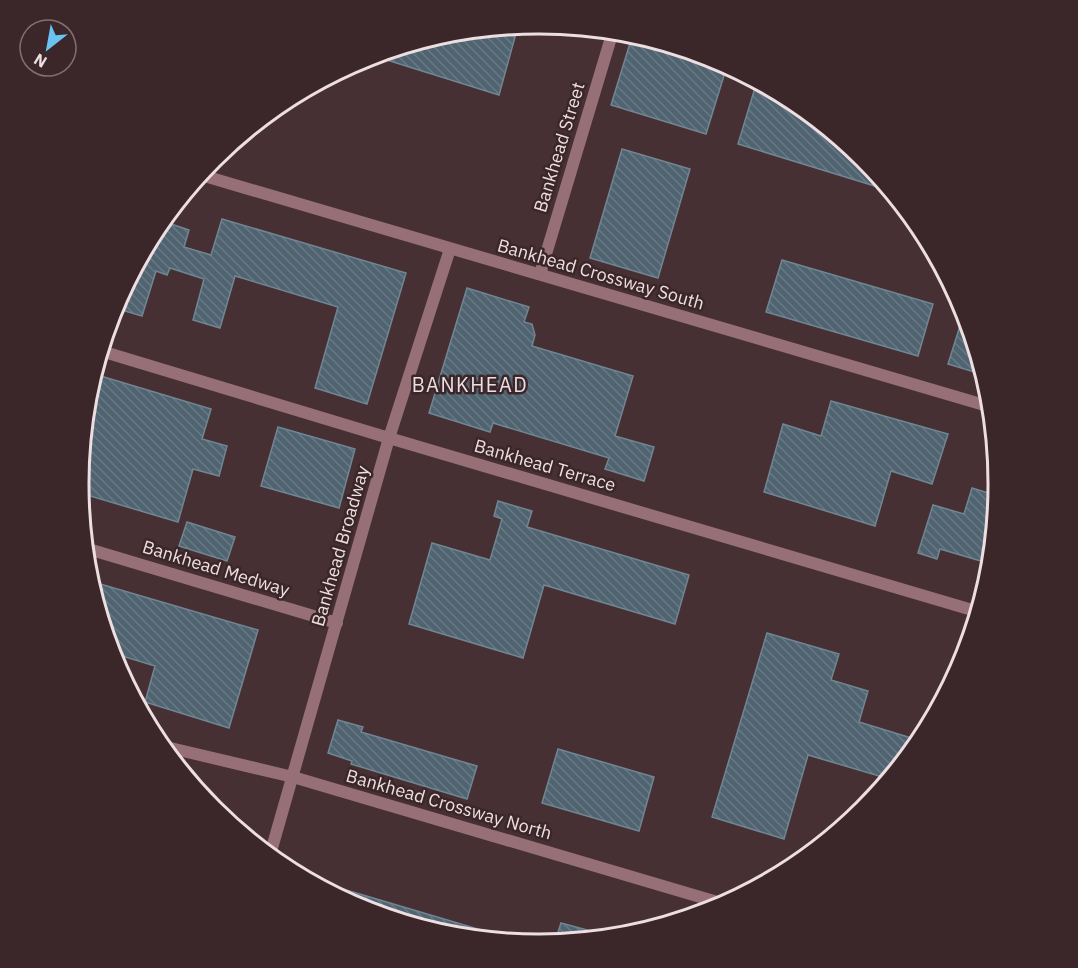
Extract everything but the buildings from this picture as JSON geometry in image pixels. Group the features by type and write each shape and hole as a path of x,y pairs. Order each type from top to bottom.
{"street":[{"name":"Bankhead Street","path":"540,274 610,40"},
{"name":"Bankhead Crossway South","path":"210,178 981,404"},
{"name":"Bankhead Broadway","path":"273,846 389,438 450,249"},
{"name":"Bankhead Terrace","path":"109,353 970,609"},
{"name":"Bankhead Medway","path":"94,551 337,623"},
{"name":"Bankhead Crossway North","path":"176,749 293,777 709,900"}],"district":[{"name":"BANKHEAD","path":"470,384"}]}
